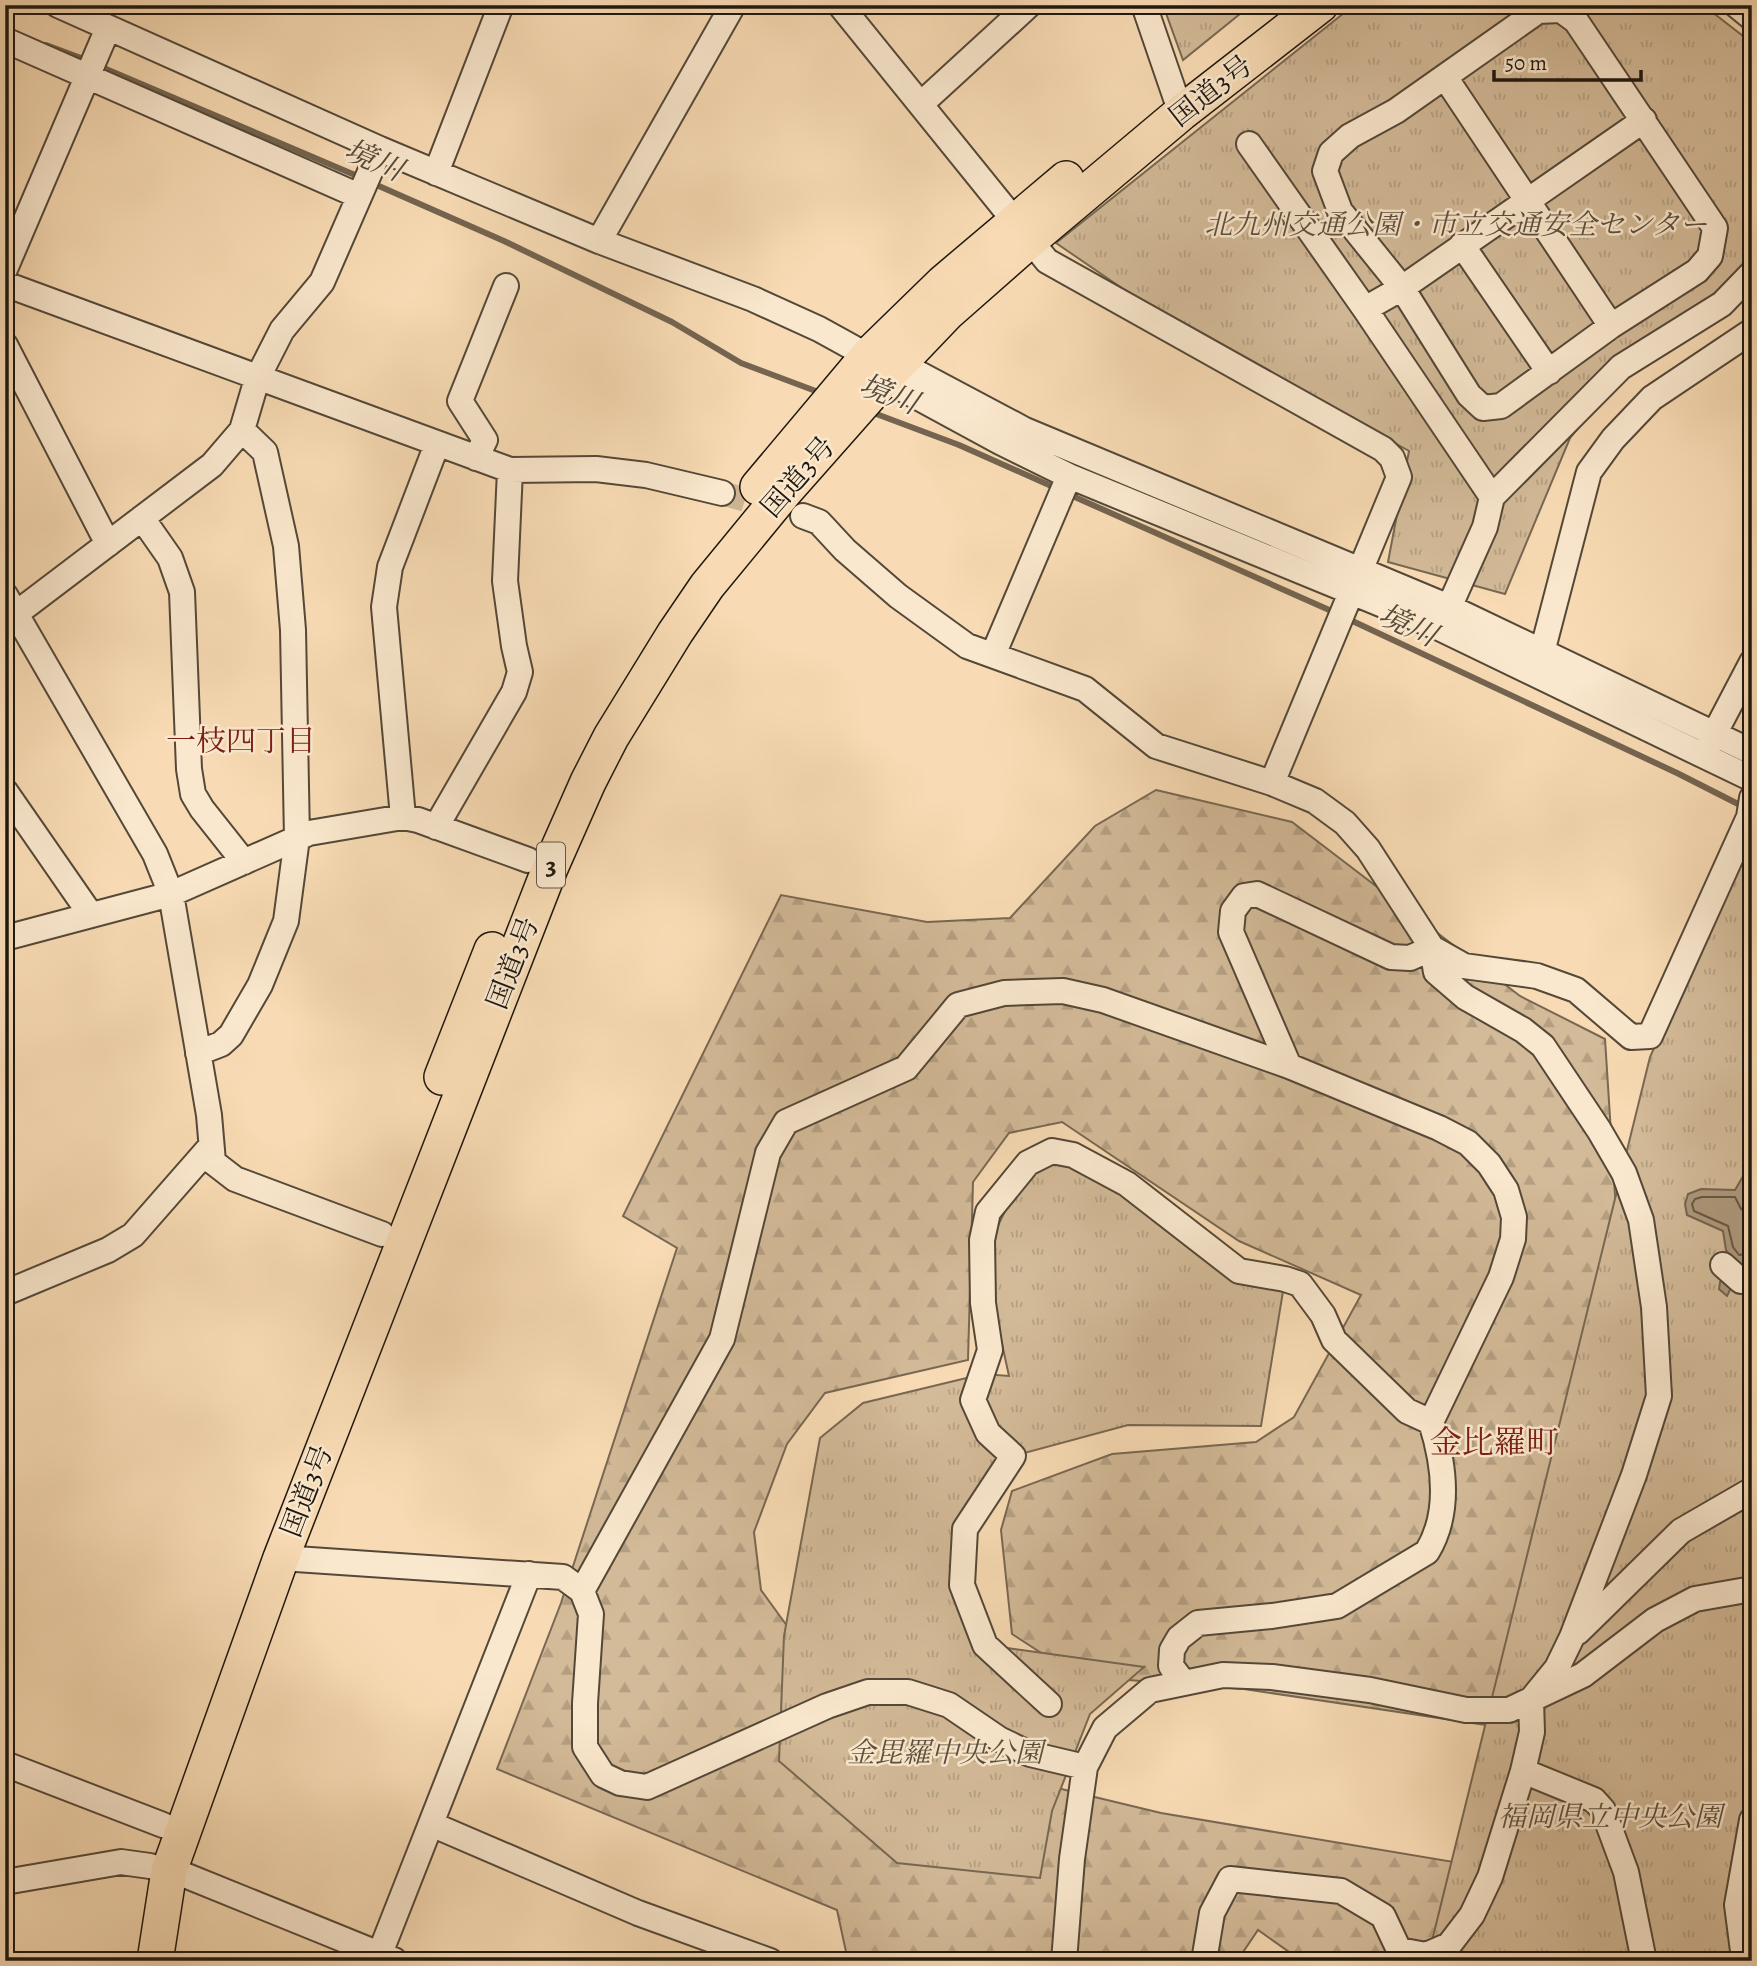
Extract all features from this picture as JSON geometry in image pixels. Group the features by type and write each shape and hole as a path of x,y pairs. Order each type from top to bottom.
{"highway":[{"name":"国道3号","path":"155,1961 163,1825 261,1547 528,860 584,747 648,637 756,489 884,366 948,312 1023,229 1177,102 1283,5"},
{"name":"国道3号","path":"1177,102 1320,5"},
{"name":"国道3号","path":"133,1961 160,1869 550,868 588,782 639,690 707,586 884,366"}],"street":[{"path":"58,5 436,173 599,242 753,299 819,329 884,366 1000,442 1069,476 1358,581"},
{"path":"436,173 501,5"},
{"path":"599,242 733,5"},
{"path":"840,5 1047,261 1316,410 1383,449 1392,458 1399,477 1272,783"},
{"path":"921,104 1004,15 1029,5"},
{"path":"1143,5 1177,102"},
{"path":"1736,5 1752,18"},
{"path":"1562,10 1576,21 1715,228 1710,256 1697,271 1611,326 1501,406 1483,408 1469,394 1402,288 1340,211 1325,171 1331,153 1350,136 1396,111 1445,77 1538,11 1562,10"},
{"path":"5,269 108,28"},
{"path":"5,40 359,196"},
{"path":"1445,77 1611,326"},
{"path":"1365,309 1402,288 1644,120"},
{"path":"1249,145 1365,309 1492,497"},
{"path":"380,149 322,282 282,330 257,379 242,430 212,465 108,544 9,610 155,854 171,894 209,1115 213,1162 235,1180 382,1234"},
{"path":"1462,245 1549,372"},
{"path":"1444,618 1485,527 1492,497 1620,367 1723,304 1752,273"},
{"path":"5,284 510,470 596,469 646,475 722,494"},
{"path":"476,458 485,440 460,401 506,286"},
{"path":"1536,675 1588,472 1613,439 1652,398 1752,331"},
{"path":"5,345 108,544"},
{"path":"884,366 1358,581 1444,618 1542,651 1709,745 1752,779"},
{"path":"198,1053 221,1044 231,1035 260,985 286,921 297,838 293,630 286,546 265,453 242,430"},
{"path":"403,817 384,607 390,567 437,444"},
{"path":"436,827 514,692 520,672 505,581 510,470"},
{"path":"993,655 1069,476"},
{"path":"803,516 818,522 845,550 898,596 967,646 1085,689 1156,746 1272,783 1315,801 1345,823 1368,849 1432,948 1436,972 1465,998 1523,1030 1543,1046 1624,1173 1642,1220 1654,1307 1659,1396 1634,1475 1572,1637 1557,1668 1531,1700 1532,1732 1523,1771 1490,1877 1472,1915 1449,1945 1426,1955 1399,1950 1383,1916 1341,1891 1230,1879 1212,1913 1204,1961"},
{"path":"142,518 170,558 182,592 189,769 193,794 244,862"},
{"path":"1444,618 1536,675 1709,745 1752,752"},
{"path":"1709,745 1752,662"},
{"path":"5,791 91,915"},
{"path":"1432,948 1464,965 1537,976 1576,990 1631,1037 1650,1036 1749,817 1752,798"},
{"path":"5,938 171,894 309,833 403,817 528,860"},
{"path":"1289,1066 1231,932 1233,911 1244,896 1257,894 1391,957 1410,958 1432,948"},
{"path":"582,1591 722,1339 768,1153 786,1122 906,1068 958,1005 1004,993 1063,991 1103,1000 1289,1066 1439,1128 1468,1143 1489,1164 1506,1190 1514,1217 1513,1239 1501,1277 1431,1422 1439,1449 1443,1514 1427,1552 1336,1606 1272,1616 1198,1623 1179,1638 1172,1650 1171,1665 1184,1683"},
{"path":"5,1293 108,1250 133,1235 211,1146"},
{"path":"1049,1704 985,1645 962,1585 965,1529 1013,1456 988,1433 973,1400 990,1350 984,1303 982,1240 988,1212 1028,1163 1052,1151 1073,1155 1126,1184 1239,1271 1300,1284 1323,1315 1334,1340 1407,1411 1431,1422"},
{"path":"1572,1637 1681,1531 1752,1490"},
{"path":"281,1558 563,1577 582,1591 591,1614 584,1747 603,1775 621,1783 648,1787 827,1706 868,1692 908,1692 949,1704 999,1739 1030,1754 1085,1767"},
{"path":"5,1882 121,1862 160,1869 187,1876 384,1959 431,1824 528,1574"},
{"path":"1065,1961 1072,1859 1085,1767 1105,1728 1150,1690 1223,1675 1272,1677 1370,1690 1474,1719 1509,1710 1583,1675 1655,1620 1695,1599 1752,1589"},
{"path":"5,1764 163,1825"},
{"path":"1523,1771 1594,1800 1602,1810 1626,1872 1644,1961"},
{"path":"1747,1961 1743,1951 1737,1905 1752,1820"},
{"path":"431,1824 638,1913 770,1961"}],"green space":[{"path":"1163,5 1251,5 1183,60"},
{"name":"北九州交通公園・市立交通安全センター","path":"1354,5 1703,5 1752,43 1752,290 1623,372 1570,438 1505,594 1388,562 1409,451 1148,306 1056,243"},
{"path":"1156,790 1292,822 1520,996 1605,1039 1622,1305 1752,1961 1302,1961 1258,1930 1237,1961 848,1961 837,1910 497,1769 561,1603 677,1248 623,1216 781,895 927,922 1010,918 1095,826","holes":["1062,1122 1239,1241 1361,1295 1294,1417 1256,1442 1112,1454 1012,1491 1001,1530 1012,1634 1077,1676 1244,1689 1532,1732 1471,1865 1161,1813 1020,1779 814,1663 761,1590 754,1532 787,1444 825,1393 968,1360 973,1182 1009,1133"]},
{"name":"福岡県立中央公園","path":"1752,829 1752,1961 1427,1961 1650,1057"},
{"name":"金毘羅中央公園","path":"1073,1155 1194,1236 1285,1279 1261,1426 1128,1425 1013,1456 965,1529 962,1585 985,1645 1144,1667 1090,1714 1052,1811 1040,1878 897,1863 779,1761 784,1636 820,1438 863,1403 983,1374 1009,1376 983,1257 1028,1163"}],"water":[{"path":"1752,1161 1752,1183 1745,1198 1746,1204 1752,1208 1752,1259 1743,1263 1727,1296 1719,1289 1720,1282 1735,1263 1726,1250 1723,1231 1687,1215 1685,1204 1688,1194 1701,1189 1735,1190"}],"waterway":[{"name":"境川","path":"46,45 89,61"},
{"name":"境川","path":"99,66 362,178"},
{"name":"境川","path":"372,183 504,241 672,322 741,363 821,393"},
{"name":"境川","path":"871,412 959,445 1058,489"},
{"name":"境川","path":"1068,494 1336,613"},
{"name":"境川","path":"1346,618 1744,807"}],"tunnel":[{"path":"722,493 779,510"}],"district":[{"name":"一枝四丁目","path":"241,741"},
{"name":"金比羅町","path":"1494,1442"}]}
